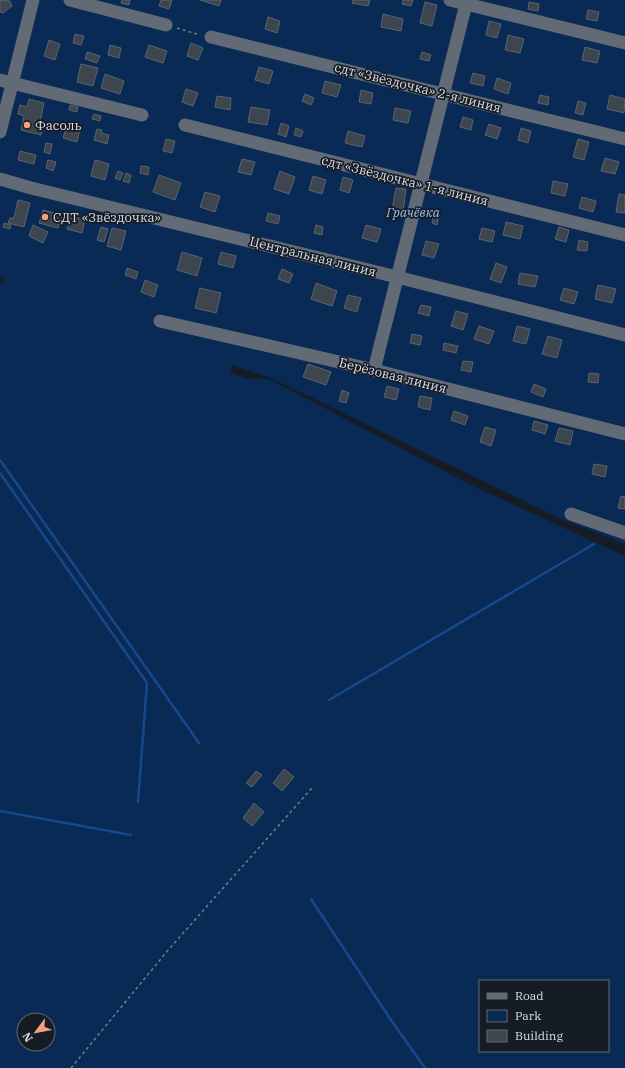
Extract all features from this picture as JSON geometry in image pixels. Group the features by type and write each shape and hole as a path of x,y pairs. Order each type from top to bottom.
{"street":[{"path":"0,132 6,82 33,0"},
{"path":"70,0 166,25"},
{"path":"450,0 466,2 625,43"},
{"path":"374,370 466,2"},
{"name":"сдт «Звёздочка» 2-я линия","path":"211,37 625,138"},
{"path":"6,82 142,115"},
{"name":"сдт «Звёздочка» 1-я линия","path":"185,125 625,235"},
{"name":"Центральная линия","path":"0,179 31,188 397,277 625,335"},
{"path":"0,186 18,191 31,188"},
{"name":"Берёзовая линия","path":"160,321 374,370 625,434"},
{"path":"571,514 625,533"}],"path":[{"path":"166,25 211,37"},
{"path":"71,1068 169,949 312,788"}],"green space":[{"name":"Грачёвка","path":"0,0 625,0 625,544 561,519 271,378 232,365 230,373 248,379 269,379 471,485 625,556 625,1068 0,1068 0,283 2,283 5,278 0,276"}],"building":[{"path":"0,0 10,1 12,6 3,13 0,12"},
{"path":"122,0 130,0 129,5 121,3"},
{"path":"161,0 172,0 169,9 159,6"},
{"path":"200,0 221,0 219,6"},
{"path":"353,0 370,0 368,6 352,3"},
{"path":"403,0 413,0 411,6 402,4"},
{"path":"425,2 437,5 432,26 420,23"},
{"path":"529,2 539,4 538,11 528,9"},
{"path":"588,10 599,12 597,21 586,19"},
{"path":"383,14 403,19 401,31 381,27"},
{"path":"268,17 280,21 277,33 265,29"},
{"path":"489,21 501,24 497,38 486,35"},
{"path":"75,34 84,36 81,45 73,43"},
{"path":"508,35 524,39 520,53 505,50"},
{"path":"49,40 60,44 55,60 44,56"},
{"path":"191,43 203,48 198,60 187,56"},
{"path":"110,45 121,48 119,58 108,55"},
{"path":"149,45 167,51 163,63 145,57"},
{"path":"585,47 600,51 597,63 582,60"},
{"path":"87,52 100,56 97,63 85,59"},
{"path":"422,52 431,55 429,61 420,59"},
{"path":"81,64 98,68 93,86 77,82"},
{"path":"259,67 273,71 269,84 255,80"},
{"path":"473,73 485,76 483,86 470,83"},
{"path":"105,74 124,81 120,94 101,88"},
{"path":"497,78 511,83 508,94 494,89"},
{"path":"325,81 341,85 337,97 322,93"},
{"path":"186,89 198,93 193,106 182,102"},
{"path":"361,90 373,93 371,104 359,102"},
{"path":"305,94 314,98 311,105 302,101"},
{"path":"540,95 549,97 548,105 538,103"},
{"path":"610,95 625,99 624,113 607,109"},
{"path":"217,96 231,98 230,110 215,107"},
{"path":"29,99 44,103 40,122 44,123 41,135 21,130 24,116 18,114 20,105 27,107"},
{"path":"578,101 586,103 583,115 575,113"},
{"path":"70,105 78,107 77,112 69,110"},
{"path":"251,107 270,110 267,125 248,122"},
{"path":"395,108 411,111 408,123 393,120"},
{"path":"94,114 101,116 100,121 92,119"},
{"path":"463,117 473,120 471,130 460,127"},
{"path":"281,123 289,126 286,137 278,134"},
{"path":"489,124 501,128 497,139 485,135"},
{"path":"67,125 80,129 77,142 63,138"},
{"path":"296,128 303,131 301,137 294,135"},
{"path":"521,128 531,131 528,143 518,140"},
{"path":"97,129 102,130 101,133 109,135 107,144 94,140"},
{"path":"348,131 365,136 362,147 345,143"},
{"path":"166,139 175,141 172,153 163,151"},
{"path":"578,139 589,142 584,160 573,157"},
{"path":"46,143 52,144 50,154 44,152"},
{"path":"20,151 36,155 34,164 18,160"},
{"path":"605,158 619,162 615,174 601,171"},
{"path":"242,159 255,162 251,175 238,172"},
{"path":"48,160 56,162 53,171 46,168"},
{"path":"95,160 109,164 105,180 91,176"},
{"path":"141,166 149,167 148,175 140,173"},
{"path":"118,171 123,173 120,180 115,178"},
{"path":"280,171 295,177 289,194 274,189"},
{"path":"126,173 131,175 129,183 123,181"},
{"path":"159,175 181,183 175,200 153,192"},
{"path":"313,176 326,180 322,194 309,190"},
{"path":"343,177 353,180 349,193 340,190"},
{"path":"553,181 568,184 565,196 551,193"},
{"path":"396,188 406,189 403,212 392,210"},
{"path":"205,192 220,196 215,212 200,207"},
{"path":"619,194 625,195 625,213 616,212"},
{"path":"582,197 596,201 593,212 579,208"},
{"path":"18,200 30,203 24,227 8,223 10,218 14,218"},
{"path":"43,210 62,215 58,228 39,223"},
{"path":"268,213 280,216 278,224 266,221"},
{"path":"434,214 439,215 437,225 432,223"},
{"path":"71,216 85,220 82,233 67,229"},
{"path":"506,222 523,226 520,239 503,235"},
{"path":"4,223 11,225 10,229 3,227"},
{"path":"33,225 48,232 43,243 29,236"},
{"path":"316,225 323,227 322,235 314,233"},
{"path":"366,225 381,229 377,242 362,238"},
{"path":"101,227 108,229 104,242 97,240"},
{"path":"559,227 569,230 566,242 555,239"},
{"path":"112,228 126,231 121,250 107,246"},
{"path":"482,228 495,231 492,242 479,239"},
{"path":"579,240 588,242 587,251 577,250"},
{"path":"426,241 439,244 434,258 422,255"},
{"path":"182,252 202,258 197,276 177,270"},
{"path":"221,252 236,256 233,268 218,264"},
{"path":"496,263 507,267 501,283 490,279"},
{"path":"127,268 138,272 136,279 125,275"},
{"path":"282,269 293,274 289,283 278,279"},
{"path":"520,273 538,276 535,287 518,284"},
{"path":"145,280 158,285 154,297 141,292"},
{"path":"316,283 337,291 332,306 311,299"},
{"path":"598,285 616,289 612,303 595,299"},
{"path":"200,288 221,293 216,313 195,308"},
{"path":"564,288 578,292 574,304 560,300"},
{"path":"348,295 361,298 357,312 344,308"},
{"path":"421,305 431,307 429,316 418,313"},
{"path":"456,311 468,314 463,330 451,326"},
{"path":"479,326 494,331 489,344 474,339"},
{"path":"517,326 530,329 526,344 513,341"},
{"path":"412,334 422,336 420,345 410,343"},
{"path":"548,336 562,340 557,358 542,354"},
{"path":"444,343 458,346 456,353 443,350"},
{"path":"463,361 473,362 471,372 461,370"},
{"path":"308,364 331,372 326,385 303,377"},
{"path":"589,373 599,374 598,383 588,382"},
{"path":"534,384 546,389 543,397 531,392"},
{"path":"387,386 399,389 396,400 384,397"},
{"path":"342,390 349,393 346,403 339,401"},
{"path":"420,396 432,398 430,410 418,407"},
{"path":"454,411 468,416 465,425 451,420"},
{"path":"534,421 548,425 545,434 532,430"},
{"path":"485,427 496,430 491,446 480,442"},
{"path":"559,428 573,431 570,445 555,441"},
{"path":"594,464 607,466 605,477 592,474"},
{"path":"621,496 625,497 625,509 618,508"},
{"path":"284,769 294,777 282,791 273,783"},
{"path":"256,771 262,775 252,787 246,783"},
{"path":"254,803 264,812 252,826 243,818"}],"waterway":[{"path":"0,460 199,743"},
{"path":"0,473 147,683 138,802"},
{"path":"329,700 594,544"},
{"path":"0,811 131,835"},
{"path":"311,899 393,1023 425,1068"}],"place":[{"name":"Фасоль","path":"27,125"},
{"name":"СДТ «Звёздочка»","path":"45,217"}]}
